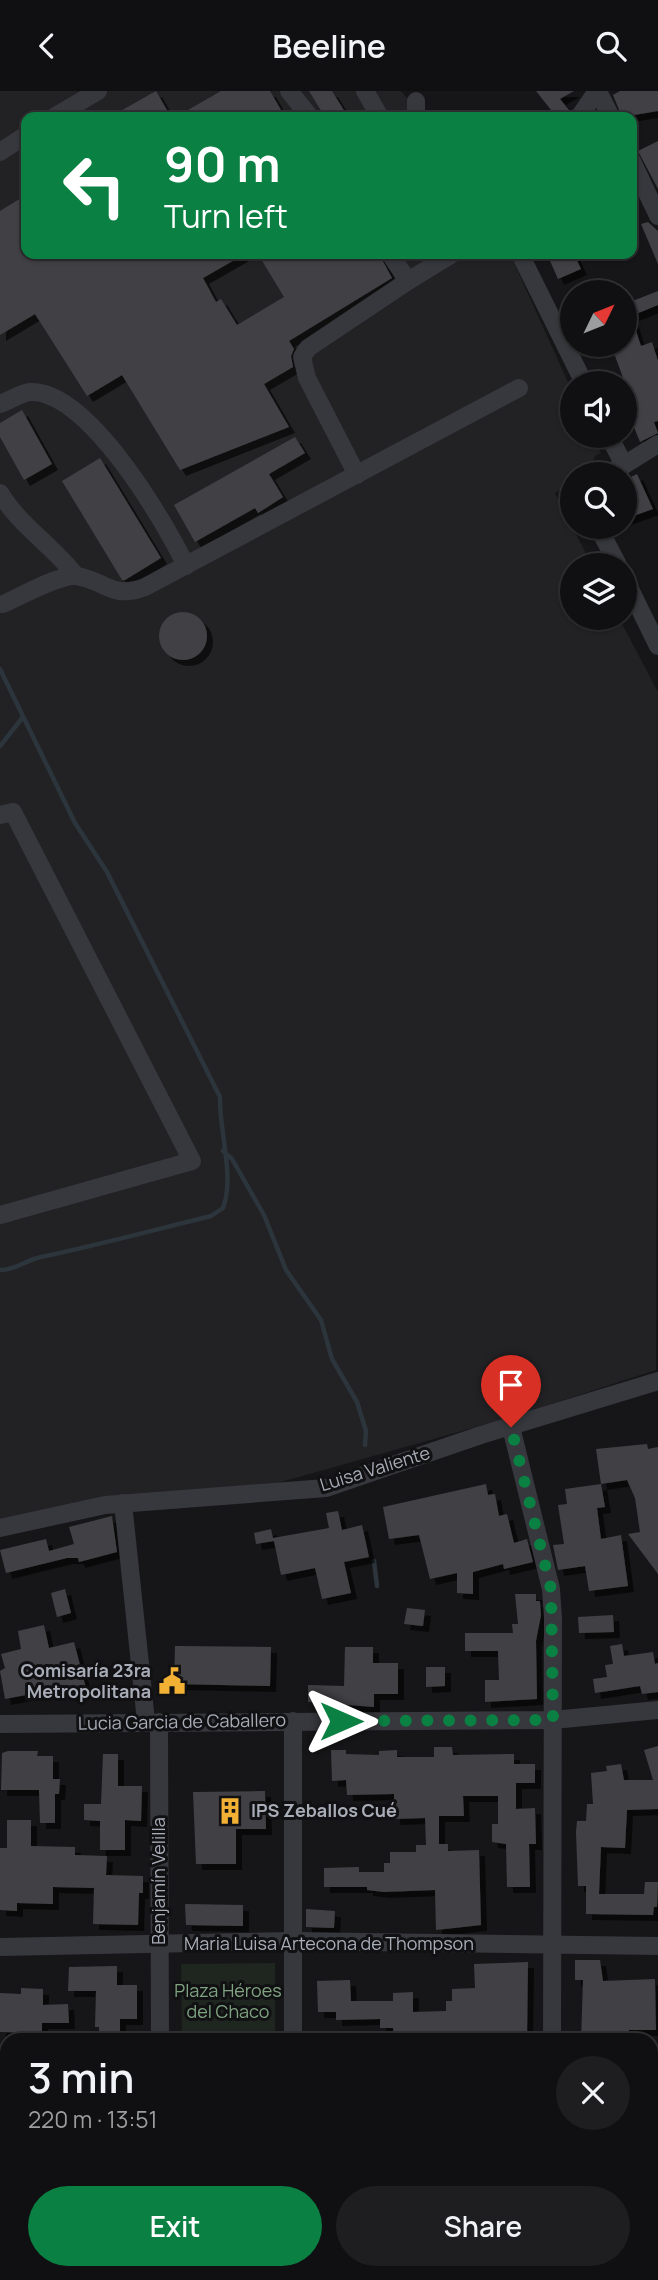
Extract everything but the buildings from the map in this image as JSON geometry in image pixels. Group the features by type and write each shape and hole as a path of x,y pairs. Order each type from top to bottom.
{"street":[{"path":"62,112 98,91"},
{"path":"289,91 306,112"},
{"path":"365,91 377,112"},
{"path":"583,112 598,91 608,112"},
{"path":"0,152 21,138"},
{"path":"637,172 658,216"},
{"path":"393,259 408,281"},
{"path":"357,475 307,378 302,357 308,348 444,259"},
{"path":"522,259 578,371"},
{"path":"0,493 19,520 63,560 76,576 118,593 132,592 186,566 519,388"},
{"path":"0,404 29,392 55,397 90,426 116,452 154,507 186,566"},
{"path":"629,462 658,444"},
{"path":"3,604 63,578 76,576"},
{"path":"637,603 658,646"},
{"path":"0,815 13,812 192,1161 0,1215"},
{"name":"Luisa Valiente","path":"0,1528 123,1503 326,1488 658,1381"},
{"path":"511,1427 551,1589 552,2033"},
{"name":"Benjamín Velilla","path":"123,1503 152,1722 160,2033"},
{"name":"Lucia Garcia de Caballero","path":"0,1724 553,1720 658,1710"},
{"path":"293,1721 293,2033"},
{"name":"Maria Luisa Artecona de Thompson","path":"0,1947 293,1941 658,1946"}],"shaded area":[{"path":"0,91 401,91 419,112 21,112 21,259 512,259 563,371 560,371 560,448 599,448 601,453 595,456 593,462 560,462 560,490 555,493 560,503 560,539 579,539 586,553 560,553 560,630 625,630 658,692 656,1370 508,1418 274,1484 0,1520"}],"green space":[{"name":"Plaza Héroes del Chaco","path":"275,1963 275,2033 182,2033 181,1964"}],"waterway":[{"path":"0,669 75,823 107,872 220,1097 227,1168 223,1208 211,1216 41,1257 0,1270"},
{"path":"0,746 23,717"},
{"path":"223,1151 232,1159 264,1215 286,1270 321,1320 332,1359 357,1402 366,1431 365,1445"},
{"path":"374,1561 377,1586"}],"place":[{"name":"Comisaría 23ra Metropolitana","path":"172,1681"},
{"name":"IPS Zeballos Cué","path":"230,1811"}],"route":[{"path":"341,1721 553,1720 551,1589 511,1427"}]}
